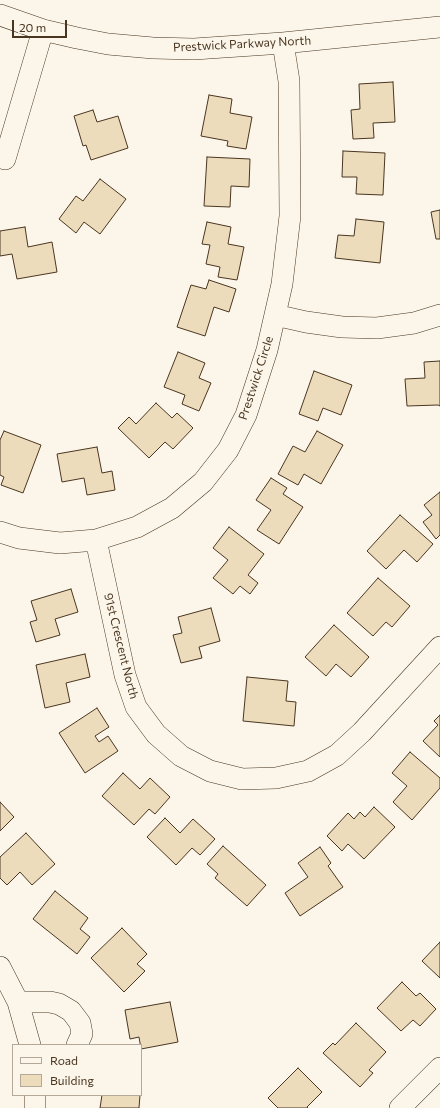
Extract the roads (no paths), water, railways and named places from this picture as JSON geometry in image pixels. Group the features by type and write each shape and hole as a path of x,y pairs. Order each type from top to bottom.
{"street":[{"name":"Prestwick Parkway North","path":"0,15 43,30 108,44 153,48 194,49 284,43 440,27"},
{"path":"5,160 43,30"},
{"name":"Prestwick Circle","path":"0,532 19,538 60,543 96,540 137,527 172,508 204,482 228,450 246,414 267,350 282,284 290,216 289,81 284,43"},
{"path":"275,315 306,322 342,327 378,328 414,323 440,315"},
{"name":"91st Crescent North","path":"96,540 125,675 136,707 156,734 181,756 210,771 242,779 276,778 308,771 337,755 362,732 440,647"},
{"path":"0,967 18,1002 30,1044"},
{"path":"18,1002 50,1002 59,1004 71,1011 80,1023 82,1034 77,1044"},
{"path":"400,1108 440,1068"},
{"path":"35,1096 35,1108"}]}
